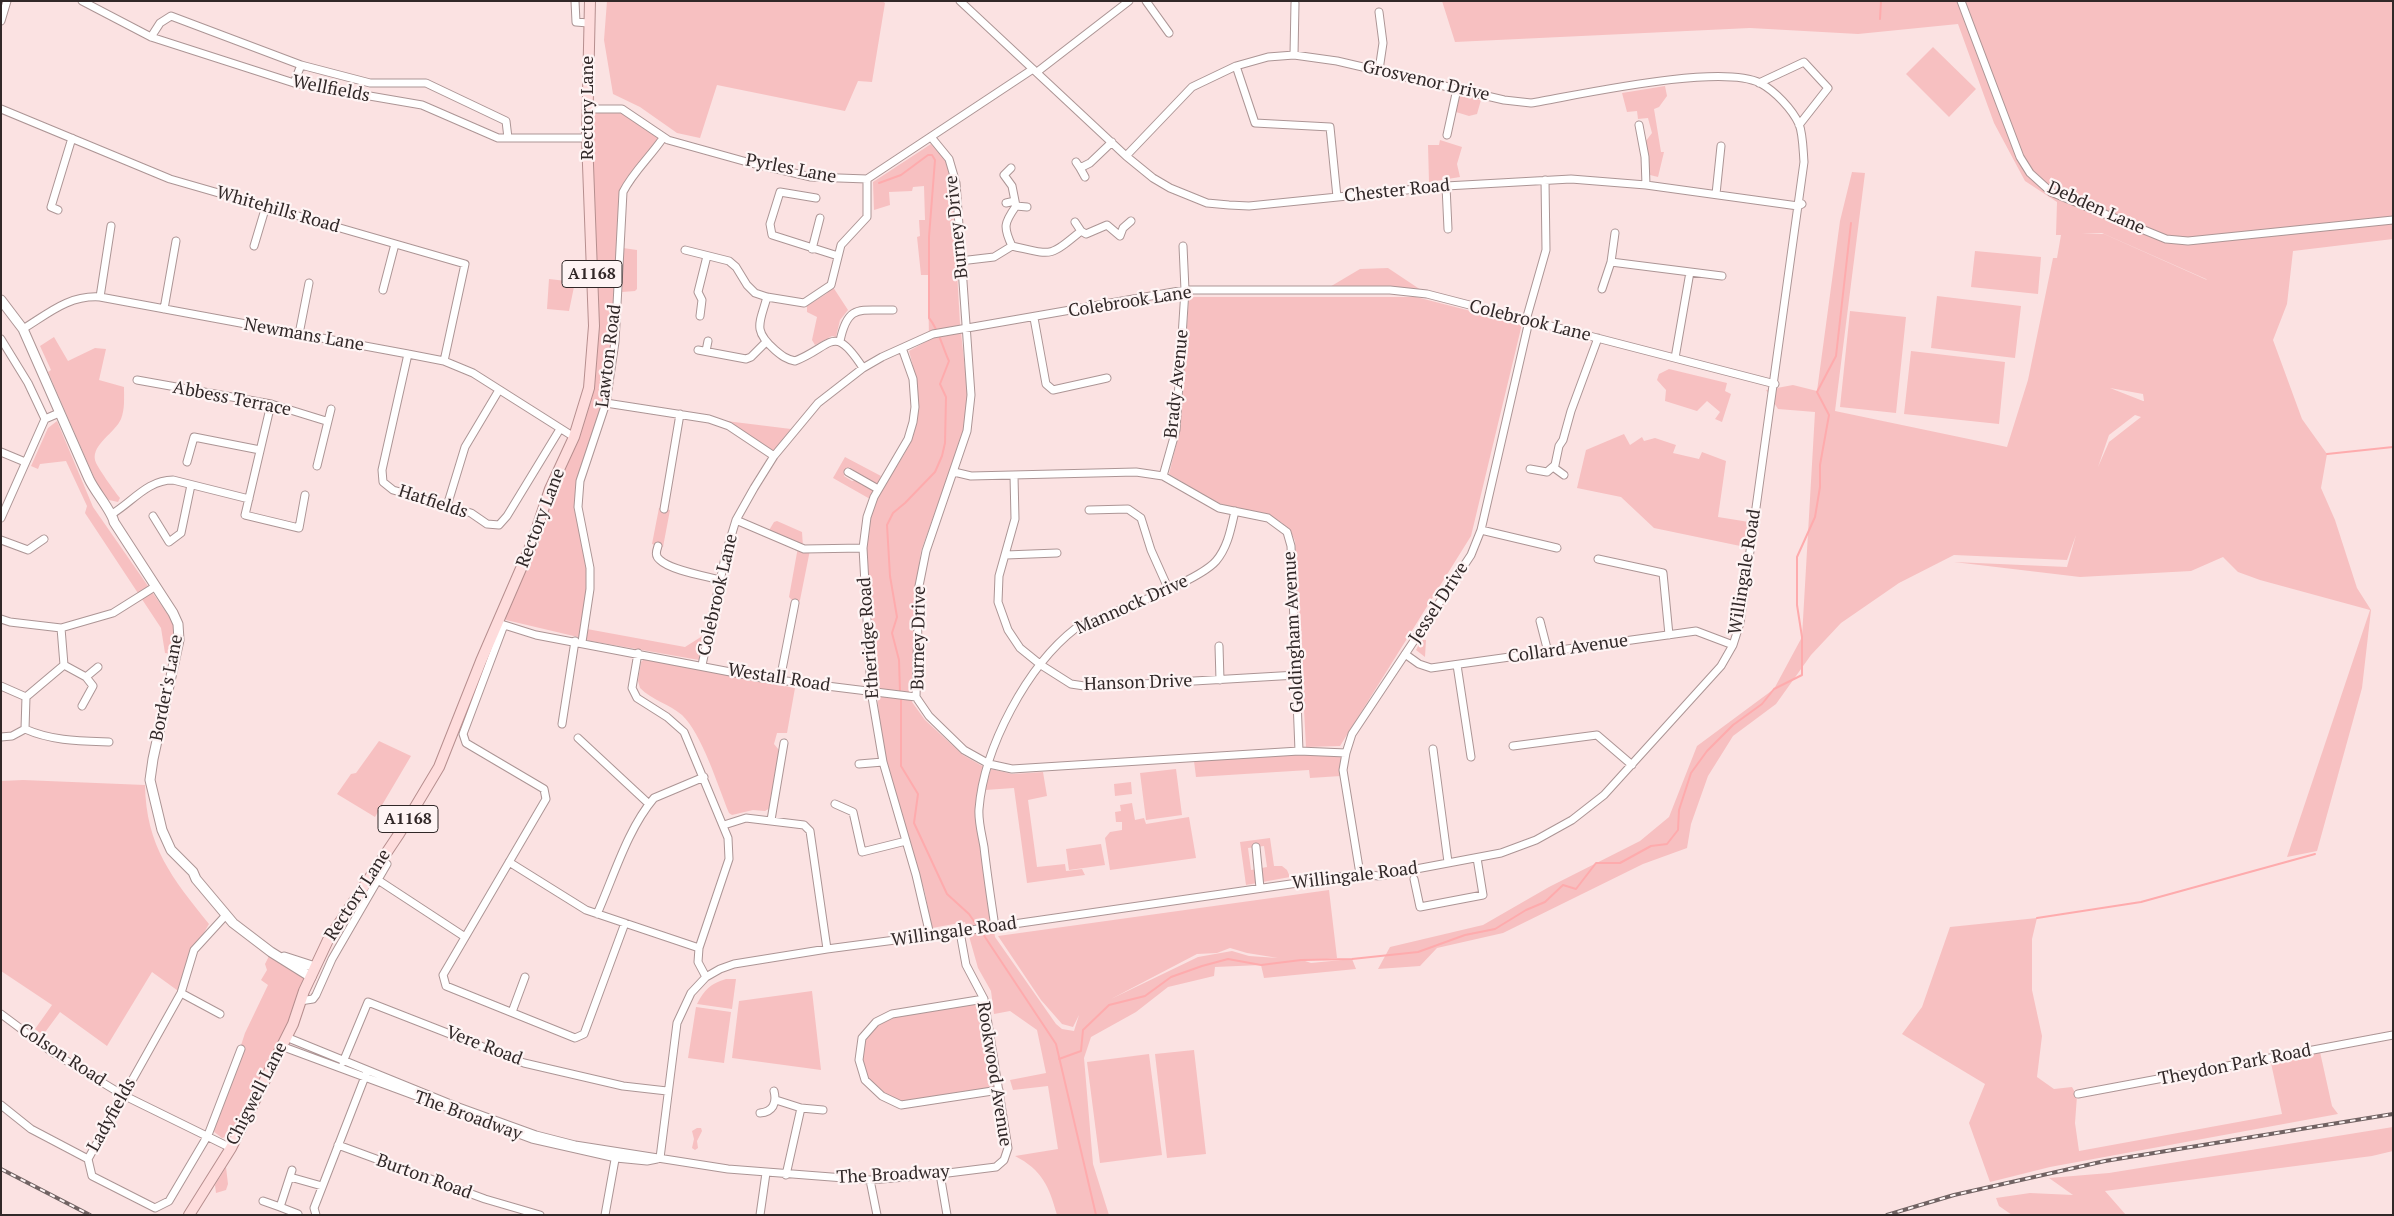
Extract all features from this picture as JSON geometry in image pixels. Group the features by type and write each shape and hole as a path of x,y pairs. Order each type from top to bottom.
{"main road":[{"name":"Rectory Lane","path":"315,967 339,921 368,881 432,781 501,624 532,543 550,489 574,437 589,388 594,326 587,138 588,23 590,1"},
{"name":"Chigwell Lane","path":"188,1215 231,1148 284,1042 315,967"}],"street":[{"path":"1,21 7,1"},
{"name":"Wellfields","path":"82,1 151,37 294,83 422,105 498,138 587,138"},
{"path":"575,1 576,22 588,23"},
{"name":"Chester Road","path":"960,1 1126,156 1153,178 1170,188 1207,202 1249,206 1446,186 1571,179 1646,185 1800,205"},
{"path":"685,250 729,261 751,289 767,296 796,303 804,303 813,299 831,285 841,246 867,217 867,179 1035,70 1130,1"},
{"path":"1146,1 1169,32"},
{"name":"Debden Lane","path":"1961,1 2020,157 2030,173 2051,192 2166,239 2188,242 2393,220"},
{"path":"1294,55 1295,3"},
{"path":"1379,12 1383,43 1379,70"},
{"path":"151,37 160,23 171,16 301,65 370,83 426,83 506,121 508,138"},
{"name":"Grosvenor Drive","path":"1126,156 1192,87 1236,66 1268,57 1294,55 1337,61 1504,100 1531,102 1701,76 1734,78 1759,83 1783,102 1799,125 1804,162 1800,205"},
{"path":"1759,83 1804,62 1828,88 1799,125"},
{"path":"294,83 301,65"},
{"path":"1236,66 1255,124 1330,127 1337,197"},
{"path":"1448,135 1457,89"},
{"name":"Whitehills Road","path":"1,109 170,179 466,264 444,361"},
{"name":"Pyrles Lane","path":"587,109 622,109 663,138 811,177 867,179"},
{"path":"1639,125 1646,157 1646,185"},
{"name":"Burney Drive","path":"931,137 948,159 956,183 970,395 967,431 926,552 919,586 916,697 929,716 964,750 989,764 1012,769 1299,751 1346,753"},
{"path":"58,210 51,207 72,138"},
{"name":"Lawton Road","path":"562,724 590,590 590,568 578,507 580,481 606,403 614,342 623,192 630,177 645,163 663,138"},
{"path":"1085,177 1078,165 1090,163 1112,142"},
{"path":"1716,194 1721,146"},
{"path":"1011,168 1004,174 1012,186 1015,203 1006,220 1005,231 1012,246"},
{"name":"Jessel Drive","path":"1360,874 1343,770 1346,753 1352,734 1459,574 1471,554 1481,530 1546,250 1545,180"},
{"path":"1446,186 1448,229"},
{"path":"816,198 780,192 770,224 772,235 838,256"},
{"path":"1006,203 1015,203 1027,207"},
{"name":"Willingale Road","path":"660,1158 677,1023 692,993 706,977 734,964 827,949 960,932 1360,874 1379,876 1477,858 1502,853 1536,840 1572,820 1604,795 1721,666 1733,645 1740,623 1800,205"},
{"path":"254,246 266,206"},
{"path":"812,249 820,218"},
{"path":"1075,222 1081,231 1090,233 1107,225 1120,236 1123,228 1131,221"},
{"path":"100,297 111,226"},
{"path":"960,261 994,258 1012,246 1047,254 1057,251 1081,231"},
{"path":"1602,289 1611,262 1615,233"},
{"path":"164,309 176,241"},
{"path":"383,290 395,244"},
{"name":"Brady Avenue","path":"1162,476 1176,430 1186,290 1182,246"},
{"path":"700,316 702,300 698,292 707,256"},
{"path":"1611,262 1722,276"},
{"path":"1675,358 1690,272"},
{"path":"299,334 309,283"},
{"name":"Colebrook Lane","path":"702,665 720,580 736,520 774,456 818,403 863,368 933,334 1034,318 1131,298 1186,290 1390,290 1427,294 1774,384"},
{"name":"Newmans Lane","path":"23,329 69,301 85,296 100,297 444,361 472,373 574,437"},
{"path":"767,296 759,326 761,336 786,359 795,361 823,345 832,341 840,341 850,348 863,368"},
{"name":"Border's Lane","path":"1,300 23,329 59,413 99,498 112,514 114,522 173,613 180,632 150,780 162,830 171,850 193,872 196,879 226,916 276,955 311,977"},
{"path":"840,341 844,324 850,314 856,311 893,310"},
{"path":"1034,318 1046,384 1053,390 1107,378"},
{"path":"1530,469 1547,472 1553,467 1558,446 1563,440 1571,411 1598,338"},
{"path":"1,339 28,383 45,419"},
{"path":"706,351 708,341"},
{"path":"698,350 746,359 751,357 766,342"},
{"name":"Etheridge Road","path":"902,348 913,380 915,407 913,422 908,439 878,489 866,517 863,548 871,691 883,762 930,935"},
{"name":"Hatfields","path":"408,354 382,470 383,482 393,490 471,513 487,524 498,525 507,516 560,429"},
{"name":"Abbess Terrace","path":"137,380 271,404 326,422"},
{"path":"446,506 465,447 499,390"},
{"path":"606,403 710,419 729,426 774,456"},
{"path":"271,404 245,515 299,528 304,494"},
{"path":"317,466 326,422 331,409"},
{"path":"1,518 45,419 59,413"},
{"path":"664,509 680,414"},
{"path":"187,462 194,437 260,450"},
{"path":"1,452 25,462"},
{"path":"1553,467 1564,475"},
{"path":"848,472 878,489"},
{"name":"Goldingham Avenue","path":"954,472 971,476 1136,472 1162,476 1211,505 1268,518 1287,532 1291,546 1299,751"},
{"name":"Hanson Drive","path":"1014,476 1015,519 999,576 998,602 1008,630 1020,648 1040,665 1071,684 1091,687 1297,675"},
{"path":"112,514 150,484 160,480 173,480 249,499"},
{"path":"153,516 169,542 183,535 191,485"},
{"path":"1089,510 1128,509 1141,518 1150,550 1168,588"},
{"name":"Mannock Drive","path":"995,927 979,811 989,764 998,734 1006,718 1040,665 1061,639 1076,628 1193,577 1215,563 1225,548 1235,511"},
{"path":"736,520 804,549 863,548"},
{"path":"1481,530 1557,548"},
{"path":"1,540 28,550 44,539"},
{"path":"658,546 656,553 659,560 667,565 720,580"},
{"path":"1006,555 1056,553"},
{"path":"1598,559 1663,573 1669,635"},
{"path":"1,618 10,622 61,628 113,613 156,586"},
{"path":"780,680 795,603"},
{"path":"1540,621 1548,652"},
{"path":"501,624 463,734 466,742 544,789 546,799 443,975 446,986 575,1038 584,1034 625,922"},
{"name":"Westall Road","path":"501,624 536,635 780,680 906,694 916,697"},
{"path":"61,628 64,665"},
{"name":"Collard Avenue","path":"1405,654 1419,664 1431,668 1696,631 1733,645"},
{"path":"1219,646 1220,680"},
{"path":"638,653 632,688 637,698 668,717 684,732 728,838 729,859 699,948 698,962 706,977"},
{"path":"64,665 86,677 93,686 82,706"},
{"path":"25,729 26,697 64,665"},
{"path":"1458,665 1471,757"},
{"path":"86,677 98,667"},
{"path":"1,686 26,697"},
{"path":"1,737 12,736 25,729"},
{"path":"25,729 38,735 62,740 109,742"},
{"path":"1513,746 1597,735 1632,765"},
{"path":"578,738 649,804"},
{"path":"771,820 784,743"},
{"path":"1433,749 1448,862"},
{"path":"859,764 883,762"},
{"path":"597,914 630,838 649,804 654,798 704,777"},
{"path":"835,804 853,812 862,852 906,841"},
{"path":"724,825 746,818 804,825 810,831 827,949"},
{"path":"1256,847 1260,888"},
{"path":"1414,879 1420,907 1483,895 1477,858"},
{"path":"509,862 586,910 699,948"},
{"path":"300,1001 313,999 325,973 387,864"},
{"path":"378,880 465,937"},
{"name":"Ladyfields","path":"226,916 194,950 181,993 88,1159 92,1176 155,1208 169,1201 208,1135 241,1049"},
{"name":"Rookwood Avenue","path":"960,932 966,965 984,998 1008,1148 1004,1160"},
{"name":"Border's Lane","path":"276,955 315,967"},
{"path":"512,1012 525,977"},
{"path":"181,993 220,1014"},
{"path":"984,998 892,1014 876,1022 862,1038 859,1060 865,1080 882,1096 901,1104 999,1090"},
{"name":"Vere Road","path":"343,1062 368,1002 524,1063 623,1086 667,1091"},
{"name":"Colson Road","path":"1,1014 52,1052 123,1095 208,1135 231,1148"},
{"name":"Theydon Park Road","path":"2078,1094 2393,1035"},
{"name":"The Broadway","path":"284,1042 343,1062 366,1075"},
{"name":"The Broadway","path":"284,1042 366,1075 536,1135 616,1154 660,1158 766,1173 870,1180 996,1167 1004,1160"},
{"path":"316,1215 314,1208 366,1075"},
{"path":"760,1113 769,1111 776,1100 774,1091"},
{"path":"776,1100 801,1108 823,1110"},
{"path":"1,1105 32,1129 88,1159"},
{"path":"786,1175 801,1108"},
{"name":"Burton Road","path":"338,1145 468,1193 540,1215"},
{"path":"606,1215 616,1154"},
{"path":"280,1207 291,1173 322,1186"},
{"path":"760,1215 766,1173"},
{"path":"940,1174 947,1215"},
{"path":"870,1180 877,1215"},
{"path":"263,1201 298,1214"}],"shaded area":[{"path":"607,1 882,1 885,3 872,82 858,81 845,111 717,85 700,138 677,133 640,107 613,94 604,40"},
{"path":"1442,1 2393,1 2393,239 2293,251 2287,304 2273,340 2302,419 2327,454 2321,488 2335,520 2357,588 2371,610 2362,688 2317,851 2287,857 2370,610 2260,580 2238,572 2223,557 2191,571 2080,577 1954,562 2067,567 2076,535 2067,560 1954,555 1899,583 1841,623 1811,655 1776,704 1733,736 1708,776 1691,824 1687,848 1643,864 1503,933 1437,948 1420,966 1378,969 1390,947 1483,925 1549,887 1640,841 1669,817 1697,746 1774,689 1802,637 1815,412 1778,409 1766,390 1793,385 1817,391 1840,221 1852,172 1865,173 1835,411 2007,447 2028,380 2053,258 2057,258 2061,235 2056,235 2057,202 2025,181 1994,123 1958,24 1858,34 1750,28 1455,42","holes":["2102,233 2206,279 2207,280 2104,234 2082,234","2110,388 2143,394 2144,401","2135,415 2141,417 2109,442 2098,467 2109,435"]},
{"path":"1933,47 1976,89 1949,117 1906,74"},
{"path":"1665,86 1667,96 1659,107 1654,109 1661,152 1664,152 1658,177 1650,175 1645,142 1652,133 1648,118 1638,119 1637,111 1627,112 1622,93"},
{"path":"1459,95 1481,100 1477,114 1469,116 1456,112"},
{"path":"590,112 621,113 645,127 661,141 623,192 615,342 606,403 590,449 578,507 590,568 582,638 506,620 504,611 592,388"},
{"path":"1440,140 1462,147 1457,164 1460,177 1429,182 1428,145 1439,145"},
{"path":"931,144 946,161 952,184 960,324 968,394 964,431 921,551 916,587 912,702 925,720 963,755 984,767 976,812 995,937 1056,1024 1062,1029 1074,1031 1079,1015 1073,1027 1062,1024 1041,1000 998,936 1329,890 1337,958 1305,961 1311,963 1352,959 1356,969 1264,978 1261,965 1215,967 1214,976 1168,987 1136,1012 1091,1037 1084,1058 1093,1164 1109,1215 1057,1215 1043,1180 1032,1167 1015,1156 1058,1149 1048,1086 1013,1090 1010,1080 1046,1073 1037,1030 1010,1011 994,1014 991,991 978,968 965,922 932,928 925,893 885,761 881,741 866,549 867,530 869,518 877,498 906,451 915,430 918,396 909,351 929,340 928,275 921,275 917,237 920,236 919,220 925,220 924,186 913,187 912,191 889,192 890,205 874,210 873,182","holes":["1230,948 1278,958 1249,956 1232,951 1198,957 1111,999 1197,954 1217,953"]},
{"path":"623,248 637,250 637,289 635,291 622,292"},
{"path":"1975,251 2041,257 2038,294 1971,287"},
{"path":"1388,268 1424,292 1328,288 1360,269"},
{"path":"549,279 575,282 569,311 547,309"},
{"path":"833,287 848,310 840,320 836,337 832,336 815,345 812,340 817,317 807,312 807,306 826,294"},
{"path":"1937,296 2021,306 2015,358 1931,348"},
{"path":"1189,297 1416,297 1522,324 1471,536 1340,746 1306,747 1295,541 1289,530 1282,523 1263,514 1219,503 1169,474 1180,429"},
{"path":"1850,311 1906,317 1896,413 1840,407"},
{"path":"54,337 68,361 95,348 106,349 99,380 124,387 124,407 121,419 100,444 95,454 95,460 99,468 120,498 118,502 109,500 100,491 48,372 51,370 40,346"},
{"path":"1911,351 2005,362 1999,424 1904,414"},
{"path":"1669,369 1727,383 1725,391 1731,394 1722,422 1715,419 1720,412 1707,401 1697,411 1665,401 1666,390 1657,380 1659,374"},
{"path":"718,420 791,429 773,452"},
{"path":"57,421 93,507 173,622 174,639 172,654 165,653 161,628 85,513 87,506 66,461 40,464 38,469 31,466 48,428"},
{"path":"1624,434 1630,445 1642,437 1644,441 1655,438 1676,445 1673,453 1699,459 1702,452 1726,461 1718,517 1749,522 1745,547 1654,528 1621,497 1577,488 1586,450"},
{"path":"845,457 881,476 876,487 849,467 844,476 852,481 858,480 874,489 870,499 833,478"},
{"path":"659,508 670,510 663,547 652,544"},
{"path":"777,521 802,532 803,547 768,532 774,522"},
{"path":"798,547 810,550 800,600 799,603 795,603 789,597"},
{"path":"587,629 685,647 704,635 699,660 585,640"},
{"path":"1421,640 1426,640 1425,657 1416,650"},
{"path":"645,658 795,688 787,733 777,733 774,744 779,750 770,808 765,811 753,810 732,815 729,813 703,747 689,724 677,711 650,696 640,688 638,681 641,662"},
{"path":"379,741 411,756 375,817 337,794 351,774 356,773"},
{"path":"1299,754 1342,756 1341,776 1310,778 1309,770 1196,777 1194,761"},
{"path":"991,769 1012,774 1043,772 1047,796 1028,800 1037,867 1065,864 1066,871 1082,869 1085,875 1027,883 1014,788 985,790"},
{"path":"1176,769 1182,815 1146,820 1140,773"},
{"path":"23,780 145,785 150,826 163,860 209,924 194,950 181,993 152,972 107,1046 60,1012 43,1035 35,1029 52,1005 1,971 1,781"},
{"path":"1131,782 1132,794 1115,796 1114,784"},
{"path":"1132,803 1135,820 1144,818 1146,824 1189,817 1196,858 1110,870 1105,838 1110,832 1122,830 1122,822 1116,822 1115,812 1121,811 1120,805"},
{"path":"1270,838 1274,866 1282,866 1287,870 1290,877 1246,885 1240,842","holes":["1264,846 1267,867 1251,870 1248,848"]},
{"path":"1101,844 1105,865 1069,870 1066,849"},
{"path":"2037,918 2032,939 2032,990 2042,1036 2037,1077 2054,1089 2072,1087 2077,1096 2075,1123 2079,1151 2282,1114 2271,1063 2320,1052 2332,1106 2338,1114 2050,1167 1990,1182 1969,1123 1985,1084 1902,1034 1922,1007 1950,927"},
{"path":"271,952 315,967 266,1075 229,1136 222,1138 213,1131 245,1033 268,985 261,980 267,970 265,964"},
{"path":"726,979 736,979 732,1009 697,1004 709,988"},
{"path":"812,991 821,1070 732,1058 739,1001"},
{"path":"984,999 999,1090 901,1105 882,1096 865,1080 859,1060 862,1038 892,1014"},
{"path":"696,1007 731,1012 724,1063 688,1058"},
{"path":"1194,1050 1206,1154 1167,1158 1155,1054"},
{"path":"1149,1054 1162,1155 1100,1163 1087,1062"},
{"path":"2393,1127 2393,1151 2372,1156 2105,1191 2126,1215 2012,1215 1999,1206 1996,1198 2030,1193 2073,1195 2049,1178 2109,1173"},
{"path":"701,1128 702,1131 697,1141 698,1148 695,1150 692,1148 694,1139 692,1131"},
{"path":"226,1167 228,1184 226,1190 216,1193 215,1185"}],"waterway":[{"path":"1880,19 1881,1"},
{"path":"879,183 901,175 928,155 932,155 935,160 929,237 929,318 938,333 949,361 940,384 946,397 945,443 942,456 935,472 893,513 887,525 890,576 897,617 892,633 899,660 900,692"},
{"path":"1059,1059 1081,1051 1083,1030 1109,1005 1145,996 1171,977 1202,966 1228,959 1261,965 1301,960 1352,959 1418,952 1465,935 1495,929 1526,910 1545,902 1563,885 1576,889 1596,863 1620,863 1651,846 1667,844 1678,830 1679,810 1691,773 1707,751 1733,725 1762,704 1774,689 1802,675 1802,637 1797,605 1797,557 1815,517 1820,487 1820,465 1829,415 1817,392 1836,356 1851,223"},
{"path":"2327,454 2393,447"},
{"path":"901,697 901,766 918,794 914,823 947,894 969,914 978,927"},
{"path":"2037,918 2141,902 2315,854"},
{"path":"981,931 1056,1044 1096,1215"}],"railway":[{"path":"1887,1215 1954,1195 2105,1161 2393,1114"},
{"path":"1,1169 90,1215"}]}
